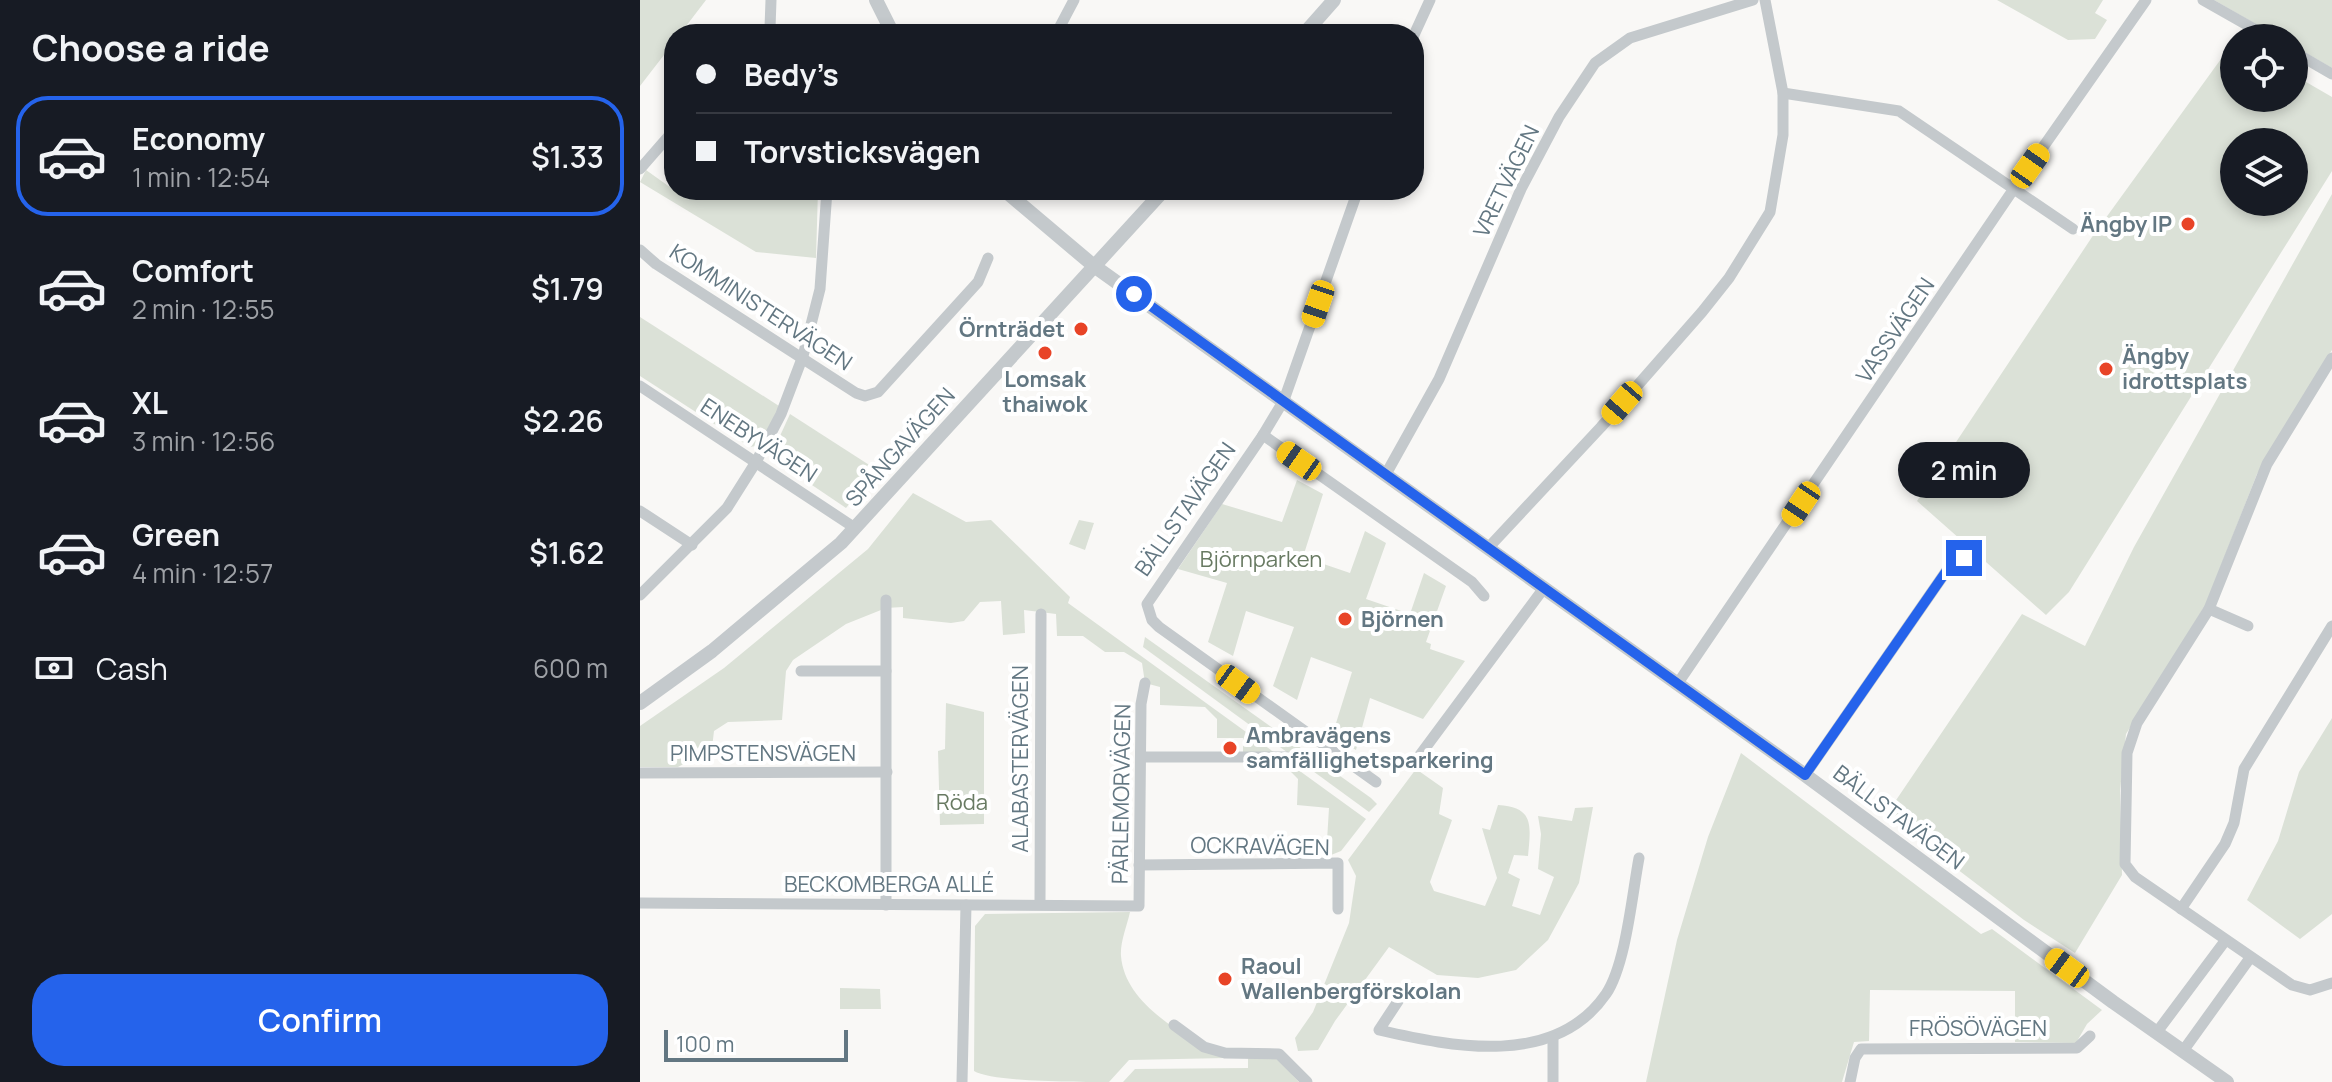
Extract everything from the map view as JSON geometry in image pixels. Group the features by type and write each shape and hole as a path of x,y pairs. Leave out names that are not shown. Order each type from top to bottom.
{"street":[{"path":"770,24 771,0"},
{"path":"876,0 888,24"},
{"path":"1061,24 1074,0"},
{"path":"1313,24 1334,0"},
{"path":"1419,24 1430,0"},
{"name":"VRETVÄGEN","path":"1386,474 1439,379 1521,189 1559,117 1595,63 1630,38 1753,0"},
{"path":"1489,547 1601,427 1729,278 1770,212 1783,135 1783,93 1765,0"},
{"name":"VASSVÄGEN","path":"1678,683 2146,0"},
{"path":"2203,0 2245,24"},
{"path":"2308,60 2332,74"},
{"path":"1783,93 1899,111 2073,229"},
{"path":"640,169 664,141"},
{"path":"640,595 727,508 781,414 803,356 820,289 826,200"},
{"name":"BÄLLSTAVÄGEN","path":"1016,200 1094,266 1678,683 2227,1082"},
{"name":"SPÅNGAVÄGEN","path":"640,703 712,651 855,528 1155,200"},
{"path":"1284,400 1354,200"},
{"name":"KOMMINISTERVÄGEN","path":"640,250 656,264 865,396 878,392 978,282 988,258"},
{"path":"2332,358 2267,464 2209,609 2137,723 2127,753 2125,864 2135,877 2292,985 2310,990 2332,983"},
{"name":"ENEBYVÄGEN","path":"640,386 855,528"},
{"name":"BÄLLSTAVÄGEN","path":"1284,400 1147,604 1152,620 1159,627 1376,782"},
{"name":"BÄLLSTAVÄGEN","path":"1263,435 1472,582 1484,596"},
{"path":"640,511 692,545"},
{"path":"1805,775 1952,563 1964,558"},
{"path":"1420,755 1544,588"},
{"path":"886,600 886,905"},
{"path":"2209,609 2248,626"},
{"name":"ALABASTERVÄGEN","path":"1040,904 1041,614"},
{"path":"2181,909 2225,844 2234,823 2244,769 2332,626"},
{"path":"801,671 886,671"},
{"name":"PÄRLEMORVÄGEN","path":"1139,906 1141,704 1145,683"},
{"path":"1142,757 1287,757"},
{"name":"PIMPSTENSVÄGEN","path":"640,773 887,772"},
{"path":"1408,986 1379,1030 1420,1039 1484,1046 1553,1038 1582,1019 1606,993 1621,958 1639,858"},
{"name":"OCKRAVÄGEN","path":"1139,865 1338,863 1338,909"},
{"name":"BECKOMBERGA ALLÉ","path":"640,903 1139,906"},
{"path":"962,1082 966,905"},
{"path":"2157,1032 2225,941"},
{"path":"2183,1051 2250,958"},
{"path":"1174,1025 1204,1047 1225,1053 1279,1054 1307,1082"},
{"name":"FRÖSÖVÄGEN","path":"1850,1082 1855,1058 1861,1049 2077,1048 2090,1036"},
{"path":"1553,1038 1553,1082"}],"green space":[{"path":"640,0 706,0 688,24 664,24 664,55 640,86"},
{"path":"1997,0 2103,0 2095,13 2107,20 2095,39 2068,40"},
{"path":"2214,0 2332,0 2332,68 2308,54 2308,24 2256,24"},
{"name":"Ängby idrottsplats","path":"2220,60 2220,112 2308,112 2308,83 2332,97 2332,171 2308,209 2308,128 2220,128 2220,216 2304,216 2069,592 2046,615 1917,501 2092,237"},
{"path":"646,170 664,183 664,196 640,182"},
{"path":"2332,194 2332,350 2257,474 2206,604 2126,734 2120,791 2122,875 2075,953 2024,920 1886,815 2022,614 2085,646 2134,547"},
{"path":"670,200 818,200 816,258 756,252"},
{"path":"640,317 779,406 761,445 750,447 640,376"},
{"path":"790,414 877,470 846,508 775,460 774,449"},
{"name":"Björnparken","path":"1297,480 1323,494 1303,557 1350,573 1365,531 1386,543 1366,599 1410,614 1424,573 1446,586 1426,642 1431,644 1430,649 1465,661 1423,719 1370,698 1356,750 1332,736 1352,672 1311,657 1297,700 1273,686 1294,627 1246,611 1233,656 1208,642 1227,583 1178,569 1222,504 1282,522"},
{"path":"913,493 966,522 991,520 1070,597 1068,603 1366,819 1341,851 1326,857 1329,808 1297,805 1298,779 1285,767 1267,760 1243,757 1243,738 1217,738 1217,719 1205,707 1160,705 1160,687 1145,683 1142,663 1124,652 1105,652 1083,636 1057,636 1056,614 1024,610 1025,633 1003,635 1001,601 980,602 964,621 951,623 903,618 903,607 886,608 846,624 793,660 786,671 782,720 728,722 714,731 712,748 692,749 689,761 678,767 640,767 640,726 724,668 868,549"},
{"path":"1079,520 1094,523 1085,550 1069,544"},
{"path":"1145,637 1377,804 1369,812 1143,647"},
{"name":"Röda","path":"946,703 984,712 984,824 940,825 938,751 945,749"},
{"path":"2332,718 2332,914 2300,939 2247,900 2278,841 2299,772"},
{"path":"1741,753 1981,934 1992,929 2102,1010 2087,1024 2076,1043 2015,1042 2015,991 1870,990 1869,1041 1854,1042 1842,1082 1646,1082 1677,940 1708,837"},
{"path":"1416,769 1443,788 1439,814 1452,820 1430,882 1434,891 1485,906 1497,878 1482,828 1490,830 1498,805 1518,809 1528,820 1529,827 1528,856 1514,855 1508,873 1520,879 1512,906 1540,915 1554,877 1538,869 1541,834 1538,816 1572,821 1575,808 1593,807 1579,883 1548,940 1516,970 1478,978 1437,975 1389,947 1335,1021 1318,1050 1298,1051 1295,1038 1313,1012 1349,923 1356,876 1348,860"},
{"path":"1130,912 1121,956 1125,974 1134,990 1146,1005 1177,1030 1226,1058 1129,1060 1109,1082 1017,1079 974,1071 975,926 985,914"},
{"path":"840,988 880,989 881,1009 840,1009"},
{"path":"1248,1058 1278,1059 1299,1082 1123,1082 1135,1069 1248,1068"}],"place":[{"name":"Ängby IP","path":"2188,224"},
{"name":"Örnträdet","path":"1081,329"},
{"name":"Lomsak thaiwok","path":"1045,353"},
{"name":"Ängby idrottsplats","path":"2106,369"},
{"name":"Björnen","path":"1345,619"},
{"name":"Ambravägens samfällighetsparkering","path":"1230,748"},
{"name":"Raoul Wallenbergförskolan","path":"1225,979"}],"route":[{"path":"1134,294 1805,775 1952,563 1964,558"}]}
